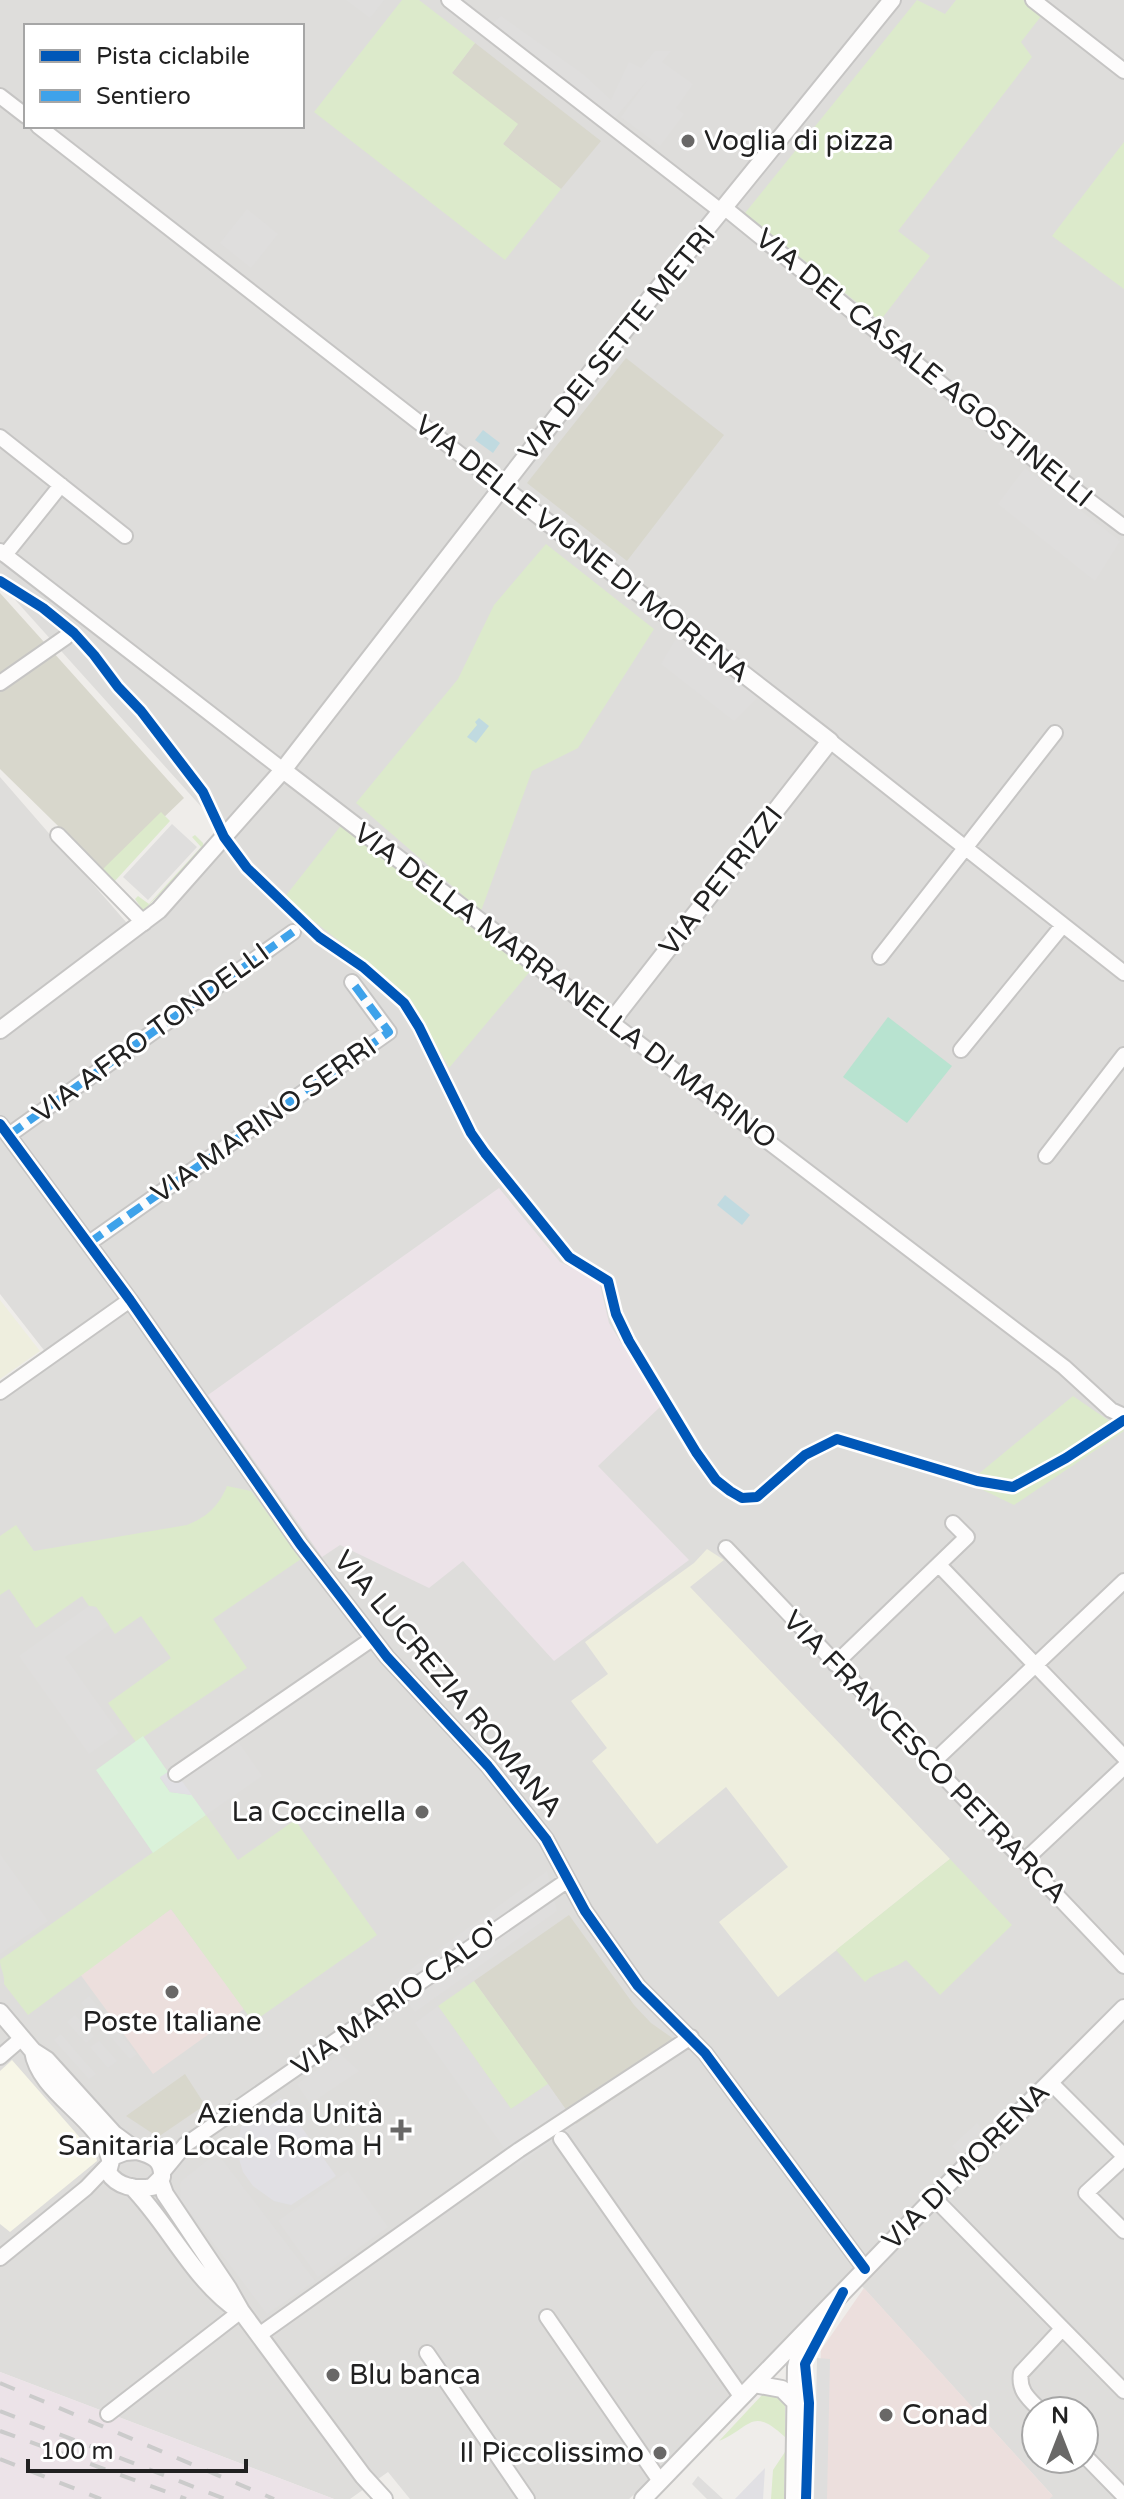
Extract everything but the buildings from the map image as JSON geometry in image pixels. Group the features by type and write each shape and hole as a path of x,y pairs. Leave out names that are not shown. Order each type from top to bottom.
{"street":[{"name":"VIA DEL CASALE AGOSTINELLI","path":"449,0 724,210 1035,460 1124,527"},
{"path":"1033,0 1124,71"},
{"name":"VIA DEI SETTE METRI","path":"0,1030 144,923 173,896 283,770 610,348 890,1"},
{"path":"0,96 24,114"},
{"name":"VIA DELLE VIGNE DI MORENA","path":"41,128 1124,973"},
{"path":"0,437 125,536"},
{"name":"VIA DELLA MARRANELLA DI MARINO","path":"61,485 3,553 1064,1367 1111,1410 1124,1416"},
{"path":"0,683 66,637"},
{"path":"880,957 1055,733"},
{"name":"VIA PETRIZZI","path":"611,1022 830,741"},
{"path":"58,835 144,923"},
{"path":"961,1050 1063,925"},
{"name":"VIA AFRO TONDELLI","path":"4,1130 293,932"},
{"name":"VIA MARINO SERRI","path":"89,1243 389,1032 352,982"},
{"path":"1046,1156 1124,1055"},
{"name":"VIA LUCREZIA ROMANA","path":"4,1130 130,1300 300,1544 372,1639 504,1786 552,1847 585,1911 638,1986 691,2037 865,2269"},
{"path":"0,1392 130,1300"},
{"path":"835,1664 967,1537 953,1523"},
{"name":"VIA FRANCESCO PETRARCA","path":"726,1548 1124,1966"},
{"path":"939,1565 1124,1757"},
{"path":"930,1765 1124,1581"},
{"path":"176,1774 372,1639"},
{"path":"1024,1861 1124,1767"},
{"name":"VIA MARIO CALO'","path":"161,2176 185,2145 568,1880"},
{"name":"VIA DI MORENA","path":"643,2499 934,2198 1124,2008"},
{"path":"0,2012 33,2051 47,2060 119,2139 160,2163 165,2194 241,2311 363,2476 384,2499"},
{"path":"259,2335 519,2150 691,2037"},
{"path":"0,2057 22,2038"},
{"path":"33,2051 38,2069 103,2143 109,2162 108,2172 126,2185 223,2300 241,2311"},
{"path":"1050,2082 1124,2157 1086,2193 1124,2231"},
{"path":"561,2139 748,2390 782,2389 797,2404"},
{"name":"VIA MARIO CALO'","path":"144,2153 185,2145"},
{"path":"0,2258 86,2188 109,2162 125,2152 144,2153"},
{"path":"86,2188 152,2187 161,2176"},
{"path":"934,2198 1124,2391"},
{"path":"108,2414 241,2311"},
{"path":"547,2317 660,2481"},
{"path":"1026,2395 1020,2385 1021,2373 1062,2329"},
{"path":"794,2499 796,2361 805,2331"},
{"path":"427,2353 527,2499"},
{"path":"1100,2471 1124,2496"}],"shaded area":[{"path":"0,0 1124,0 1124,2499 1049,2499 1052,2495 1034,2475 1100,2475 1100,2395 1020,2395 1020,2460 849,2272 666,2465 629,2499 410,2499 388,2472 350,2499 334,2499 0,2372 0,1401 54,1363 0,1294 0,777 139,937 232,841 0,583"},
{"path":"346,0 384,0 370,18"},
{"path":"501,16 583,74 611,100 629,62 641,68 655,51 671,51 662,62 693,84 676,108 684,114 660,146 621,117 649,78 614,119 492,24"},
{"path":"475,43 601,141 561,189 503,144 517,125 452,73"},
{"path":"247,209 278,234 251,268 220,243"},
{"path":"626,358 724,435 627,561 527,483"},
{"path":"1025,468 1120,541 1095,581 998,504"},
{"path":"0,593 184,798 106,873 0,769"},
{"path":"680,632 763,692 734,721 661,664"},
{"path":"172,824 197,847 148,900 123,877"},
{"path":"499,1188 560,1262 599,1281 609,1323 660,1407 598,1466 689,1560 554,1661 463,1561 429,1588 340,1545 322,1557 208,1395"},
{"path":"89,1606 96,1607 109,1625 65,1657 119,1733 89,1754 19,1656"},
{"path":"237,1740 262,1776 206,1815 180,1779"},
{"path":"173,1769 192,1795 170,1792 160,1777"},
{"path":"0,1854 48,1921 0,1954"},
{"path":"547,1871 557,1911 415,2012 393,1982"},
{"name":"Poste Italiane","path":"171,1909 244,2009 153,2074 80,1974"},
{"path":"569,1915 634,2005 651,2023 688,2049 576,2124 474,1981"},
{"path":"89,1996 137,2054 130,2059 81,2003"},
{"path":"438,2006 511,2109 548,2084 576,2124 517,2166 415,2023"},
{"path":"75,2015 94,2036 86,2043 67,2022"},
{"path":"61,2034 96,2074 89,2079 54,2040"},
{"path":"99,2041 117,2061 108,2068 90,2047"},
{"path":"340,2054 359,2071 310,2104 297,2084"},
{"path":"12,2060 96,2156 97,2161 10,2232 0,2224 0,2071"},
{"path":"185,2074 205,2105 158,2137 126,2116"},
{"path":"281,2098 336,2176 291,2205 274,2201 253,2186 243,2172 237,2152 241,2126"},
{"path":"977,2123 984,2131 960,2154 952,2146"},
{"path":"217,2153 315,2281 267,2314 181,2200 180,2182"},
{"path":"348,2171 388,2227 318,2277 278,2221"},
{"path":"864,2288 1020,2460 1020,2475 1034,2475 1053,2496 1049,2499 815,2499 821,2350"},
{"path":"817,2358 830,2359 827,2499 814,2499"},
{"path":"0,2372 334,2499 0,2499"},
{"path":"765,2468 763,2499 735,2499"},
{"path":"698,2476 723,2499 707,2499 692,2484"}],"green space":[{"path":"402,0 419,0 475,43 452,73 518,124 503,144 561,189 505,260 314,112"},
{"path":"917,0 945,14 956,0 1023,0 1042,15 1021,42 1032,57 898,231 930,256 880,321 745,213"},
{"path":"1124,142 1124,289 1052,236"},
{"path":"546,544 654,629 578,748 532,771 481,911 356,803 458,679 494,605"},
{"path":"161,812 170,821 114,882 102,870"},
{"path":"343,823 532,969 449,1068 415,1007 387,978 284,898"},
{"path":"195,835 204,848 144,910 142,909 135,899 138,896 149,904 201,847 192,837"},
{"path":"888,1017 952,1066 907,1123 843,1077"},
{"path":"0,1300 40,1351 0,1379"},
{"path":"1073,1396 1124,1431 1014,1505 977,1487 976,1476"},
{"path":"227,1486 251,1491 301,1559 213,1619 247,1668 136,1742 108,1703 171,1658 141,1616 115,1634 96,1607 89,1606 82,1596 36,1628 9,1589 0,1595 0,1536 16,1525 34,1551 187,1525 212,1510"},
{"path":"707,1549 724,1560 690,1587 950,1859 778,1997 719,1922 788,1867 726,1787 657,1844 592,1761 607,1748 571,1701 608,1674 585,1642 694,1563"},
{"path":"143,1736 168,1772 160,1778 170,1792 192,1795 206,1815 153,1853 96,1770"},
{"path":"206,1815 238,1860 295,1820 377,1935 253,2022 171,1909 28,2015 4,1984 0,1960"},
{"path":"950,1859 1012,1925 940,1995 906,1960 865,1982 836,1950"},
{"path":"474,1981 548,2084 511,2109 438,2006"},
{"path":"775,2393 785,2404 785,2437 758,2421 719,2441 762,2395"},
{"path":"785,2452 784,2499 771,2499 773,2470"}],"water":[{"path":"483,430 500,443 493,453 475,440"},
{"path":"479,718 489,726 476,743 467,737"},
{"path":"725,1195 750,1215 742,1225 717,1205"}],"waterway":[{"path":"0,581 43,608 74,633 141,711 157,738 201,795 216,822"}],"railway":[{"path":"0,2383 274,2499"},
{"path":"0,2411 225,2499"},
{"path":"0,2431 186,2499"},
{"path":"0,2459 101,2499"}],"marked path":[{"path":"9,1135 293,932"},
{"path":"89,1243 389,1032 352,982"}],"cycle path":[{"path":"0,581 43,608 74,633 94,655 203,792 224,837 247,868 319,937 363,967 404,1003 471,1133 569,1257 608,1281 616,1314 629,1341 696,1452 716,1480 730,1491 742,1498 757,1497 805,1455 837,1439 977,1481 1013,1487 1066,1458 1124,1420"},
{"path":"0,1124 130,1300 300,1544 387,1657 488,1766 546,1839 585,1911 638,1986 705,2053 865,2269"},
{"path":"806,2499 809,2403 805,2364 843,2292"}],"place":[{"name":"Voglia di pizza","path":"688,141"},
{"name":"La Coccinella","path":"422,1812"},
{"name":"Poste Italiane","path":"172,1992"},
{"name":"Azienda Unità Sanitaria Locale Roma H","path":"401,2130"},
{"name":"Blu banca","path":"333,2375"},
{"name":"Conad","path":"886,2415"},
{"name":"Il Piccolissimo","path":"660,2453"}]}
